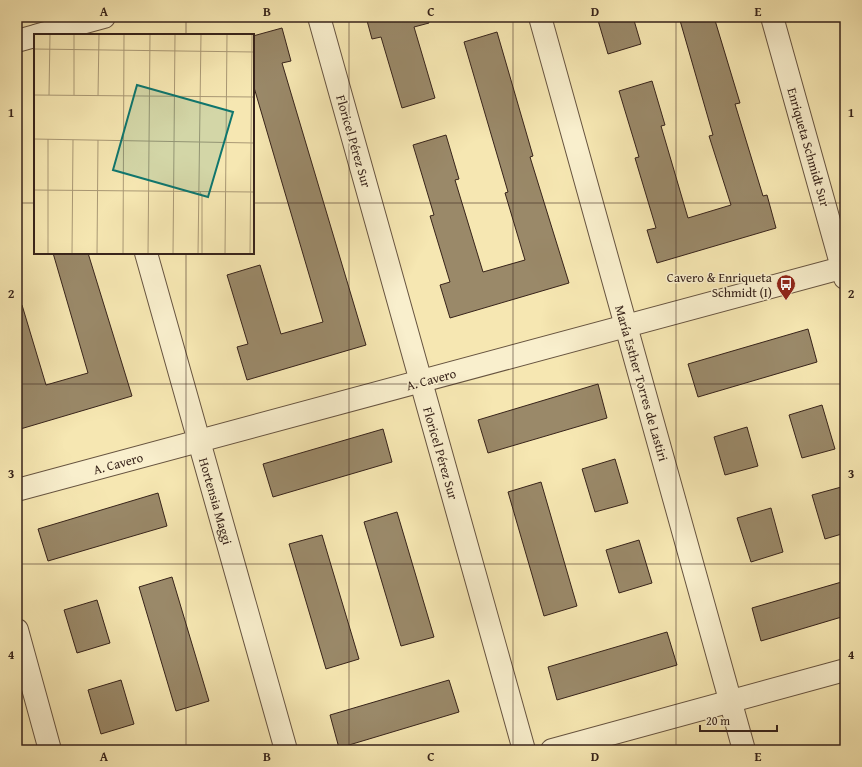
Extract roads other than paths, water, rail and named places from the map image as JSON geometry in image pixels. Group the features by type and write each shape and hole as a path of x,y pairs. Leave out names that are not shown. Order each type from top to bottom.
{"street":[{"path":"42,34 104,17"},
{"name":"Floricel Pérez Sur","path":"319,17 524,750"},
{"name":"María Esther Torres de Lastiri","path":"540,17 744,750"},
{"name":"Enriqueta Schmidt Sur","path":"772,17 844,271"},
{"path":"17,41 34,36"},
{"name":"Hortensia Maggi","path":"146,254 286,750"},
{"name":"A. Cavero","path":"17,490 626,326 844,271"},
{"path":"17,630 50,750"},
{"path":"552,750 845,670"}],"place":[{"name":"Cavero & Enriqueta Schmidt (I)","path":"786,301"}]}
